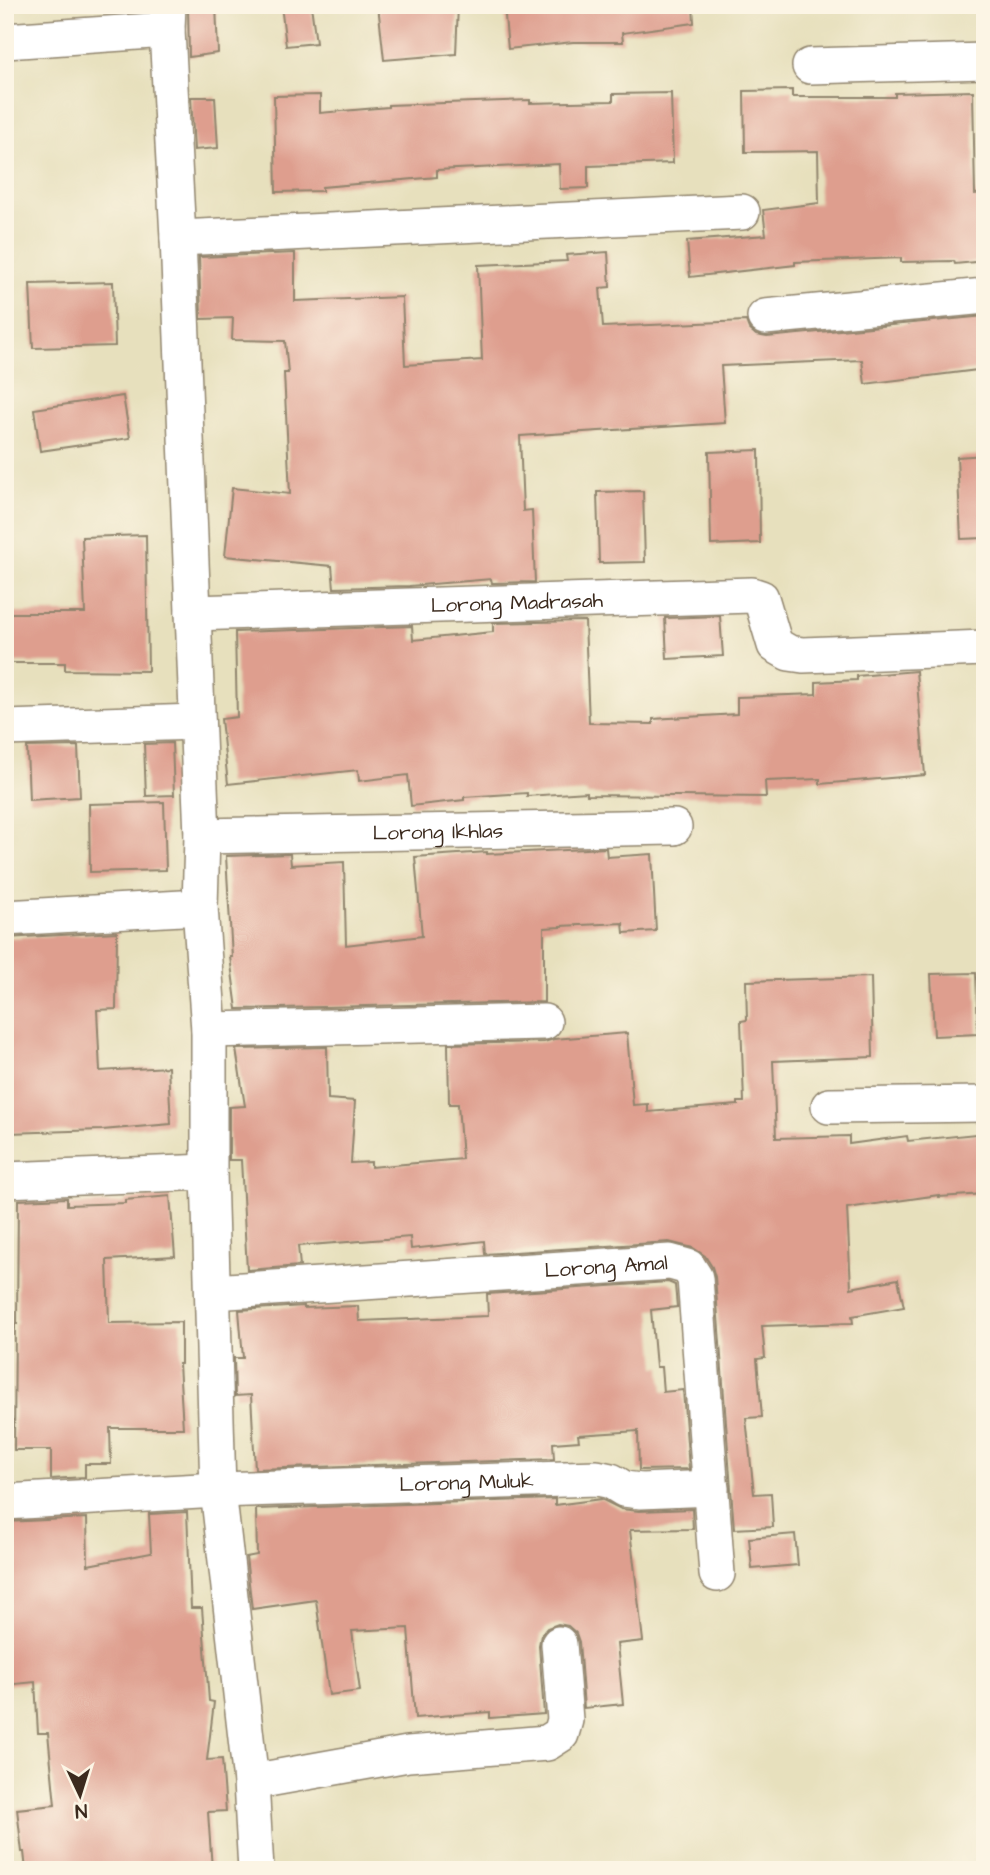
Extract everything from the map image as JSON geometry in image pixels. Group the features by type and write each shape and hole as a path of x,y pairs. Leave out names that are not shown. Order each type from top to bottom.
{"street":[{"path":"5,41 168,18 202,836 200,907 209,1030 209,1172 218,1490 251,1782 257,1870"},
{"path":"810,66 985,61"},
{"path":"178,238 742,212"},
{"path":"765,317 985,296"},
{"name":"Lorong Madrasah","path":"193,613 752,595 761,598 775,645 789,653 803,655 985,648"},
{"path":"5,728 197,722"},
{"name":"Lorong Ikhlas","path":"202,836 674,827"},
{"path":"5,918 200,907"},
{"path":"209,1030 544,1022"},
{"path":"829,1106 985,1104"},
{"path":"5,1180 209,1172"},
{"name":"Lorong Amal","path":"213,1292 670,1262 688,1267 695,1278 718,1574"},
{"name":"Lorong Muluk","path":"5,1502 218,1490 597,1478 611,1481 624,1489 641,1491 711,1488"},
{"path":"251,1782 408,1754 547,1743 561,1734 565,1720 559,1644"}],"building":[{"path":"188,5 216,5 218,53 189,57"},
{"path":"281,5 311,5 316,43 286,46"},
{"path":"378,5 458,5 456,54 384,60"},
{"path":"504,5 693,5 694,23 622,33 623,42 573,42 508,49"},
{"path":"792,90 792,97 895,97 895,93 973,91 975,194 985,193 985,261 955,264 954,261 901,262 901,258 795,262 795,265 690,277 687,241 766,235 763,210 819,203 818,151 745,152 744,91"},
{"path":"671,93 673,163 588,166 588,188 560,189 559,164 437,170 437,177 322,187 322,191 276,192 274,96 320,95 320,113 388,105 530,100 530,103 613,101 613,94"},
{"path":"191,97 215,97 218,148 194,150"},
{"path":"608,252 610,287 600,288 603,327 746,321 749,329 756,335 767,337 985,316 985,369 865,384 862,360 721,366 725,423 520,436 523,511 532,510 535,582 492,583 491,579 409,586 334,588 332,566 225,556 232,488 290,494 284,373 288,373 285,341 232,340 233,318 201,319 199,257 295,253 295,301 402,297 405,365 482,360 478,265 567,261 566,255"},
{"path":"113,282 115,346 33,348 30,284"},
{"path":"123,396 130,438 40,451 34,409"},
{"path":"759,450 760,543 711,545 709,452"},
{"path":"985,455 985,538 961,539 957,457"},
{"path":"643,491 645,562 599,563 597,492"},
{"path":"146,535 148,671 65,670 65,663 5,663 5,613 85,613 82,537"},
{"path":"720,616 723,656 667,659 665,618"},
{"path":"585,621 589,723 653,724 653,719 737,714 737,697 816,694 816,682 857,680 857,676 916,671 925,775 820,784 820,779 765,781 766,797 587,795 587,792 527,796 527,793 464,797 464,800 411,806 408,775 359,781 358,770 228,784 221,719 237,717 235,632 412,626 413,640 493,632 493,623"},
{"path":"172,743 174,795 146,796 144,744"},
{"path":"78,746 80,797 29,800 27,747"},
{"path":"164,802 166,870 90,872 89,804"},
{"path":"606,848 607,857 652,854 656,931 624,933 623,923 544,928 544,1002 237,1009 230,957 226,856 290,854 291,865 344,862 346,945 422,936 415,857"},
{"path":"117,932 116,1009 97,1010 100,1071 168,1067 171,1124 102,1130 8,1133 5,938"},
{"path":"976,973 978,1034 934,1036 931,974"},
{"path":"871,977 873,1057 773,1061 776,1138 849,1136 849,1144 907,1136 908,1141 985,1133 985,1194 939,1195 847,1208 851,1288 898,1279 904,1307 852,1316 853,1323 762,1326 765,1358 757,1359 762,1417 746,1418 754,1494 771,1493 773,1527 734,1529 715,1277 705,1256 693,1248 669,1242 485,1254 484,1241 411,1249 410,1237 298,1246 300,1266 247,1270 241,1160 229,1160 229,1107 245,1106 236,1049 327,1047 328,1099 355,1101 351,1163 371,1162 371,1167 462,1159 458,1104 449,1104 448,1044 544,1042 627,1033 633,1105 648,1104 648,1112 738,1105 738,1102 744,1102 741,1021 747,1020 746,981"},
{"path":"170,1196 175,1256 107,1260 109,1323 181,1322 179,1364 183,1428 110,1428 111,1464 85,1464 85,1477 51,1479 51,1450 14,1450 18,1200 67,1198 67,1205 125,1203 125,1200"},
{"path":"668,1282 675,1285 677,1307 651,1310 656,1367 661,1367 663,1392 683,1390 689,1469 639,1470 638,1431 578,1435 579,1441 553,1443 554,1459 255,1469 251,1395 235,1396 234,1358 243,1358 239,1310 358,1306 359,1321 488,1316 487,1294"},
{"path":"555,1499 555,1505 601,1499 621,1509 639,1511 692,1509 693,1529 630,1530 643,1641 617,1644 623,1704 584,1708 579,1642 576,1633 568,1626 558,1624 547,1628 541,1635 539,1645 544,1714 490,1718 490,1712 415,1718 408,1628 352,1631 360,1691 329,1695 316,1600 252,1609 246,1557 257,1555 256,1509"},
{"path":"187,1512 191,1608 202,1608 209,1701 214,1702 207,1760 222,1759 226,1811 208,1812 212,1869 26,1870 17,1809 55,1805 48,1733 38,1733 35,1682 5,1685 5,1522 87,1518 88,1565 151,1553 149,1514"},
{"path":"795,1534 798,1565 752,1569 749,1538"}]}
